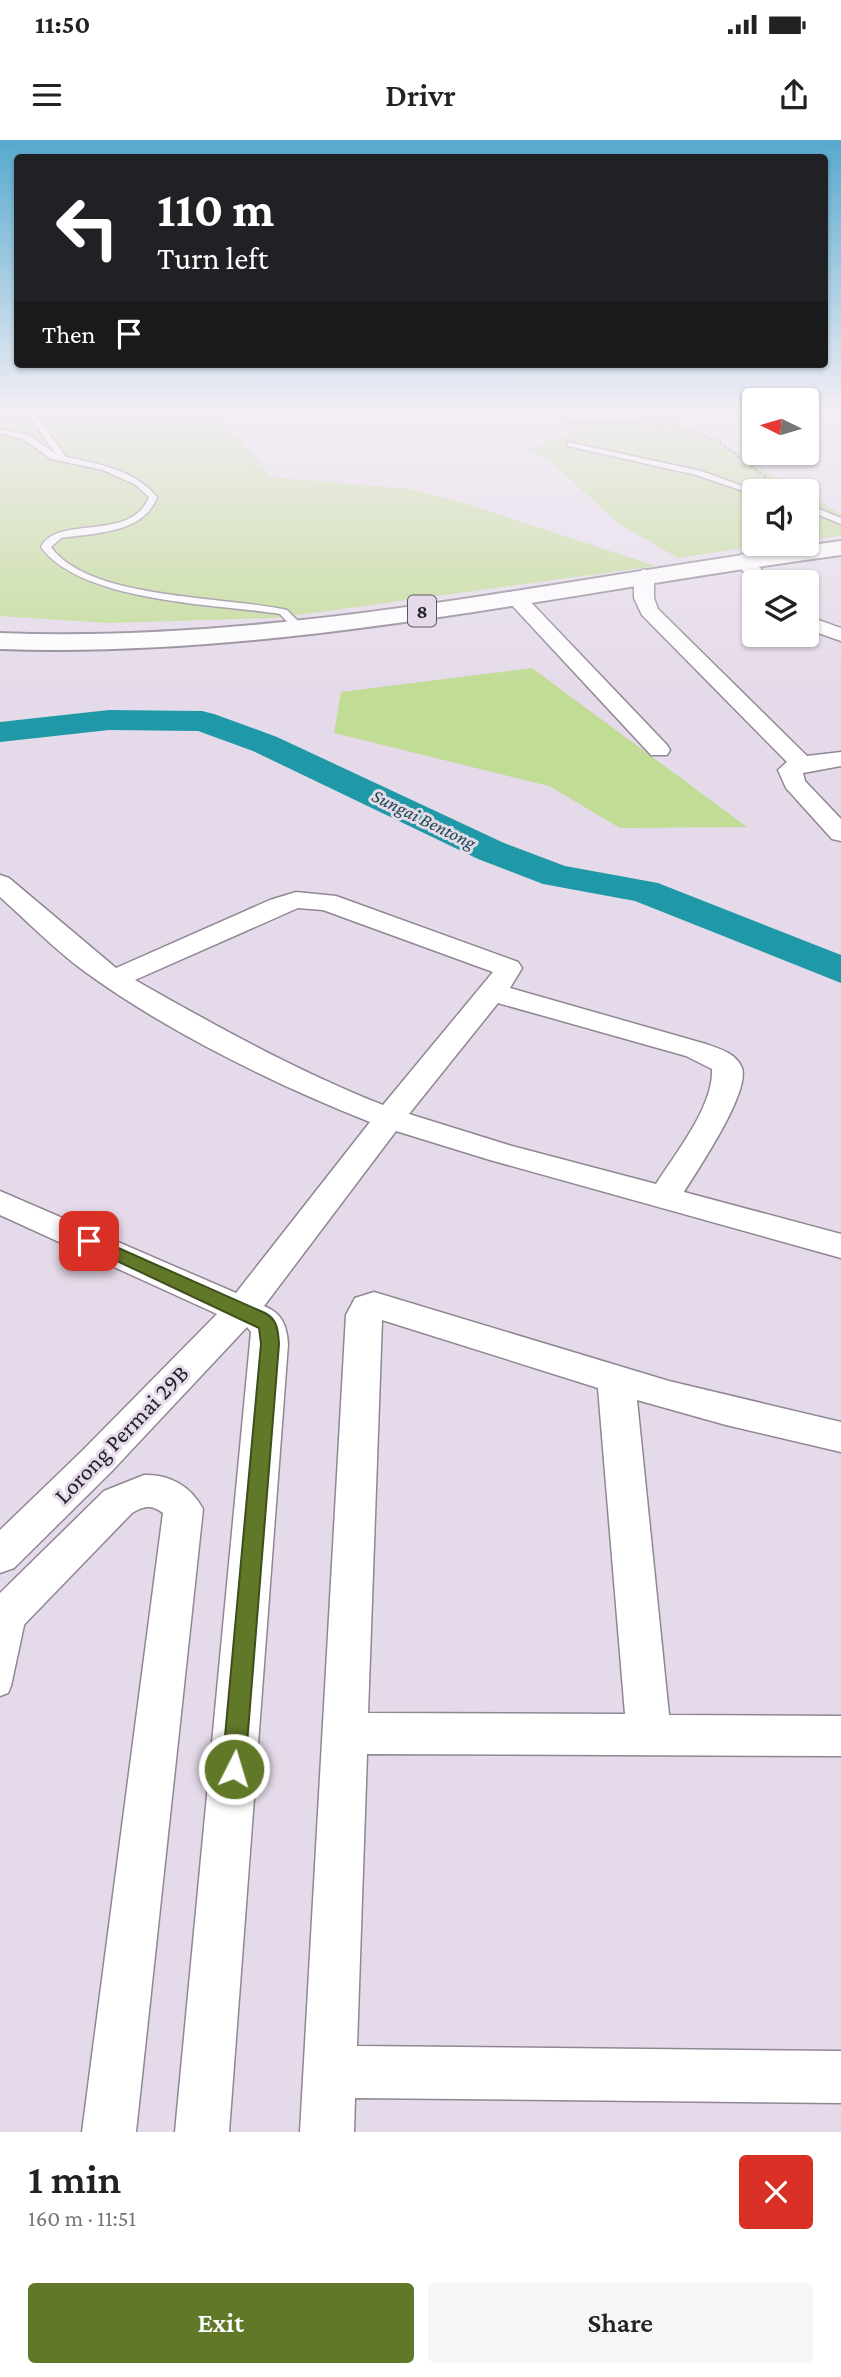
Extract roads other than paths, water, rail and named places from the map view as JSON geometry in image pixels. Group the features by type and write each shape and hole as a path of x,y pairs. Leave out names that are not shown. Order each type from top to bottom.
{"main road":[{"name":"8","path":"0,641 141,642 298,627 514,597 742,560 841,548"}],"street":[{"path":"742,560 752,570"},
{"path":"645,575 644,598 649,611 802,764"},
{"path":"514,597 659,750"},
{"path":"819,627 841,635"},
{"path":"841,759 802,764 790,770 790,776 841,834"},
{"path":"0,883 75,950 114,979 164,1011 301,1081 388,1118 501,1153 841,1246"},
{"name":"Lorong Permai 29B","path":"0,1556 97,1461 241,1311 388,1118 492,992 508,968 327,902 305,900 289,902 114,979"},
{"path":"492,992 696,1050 722,1062 727,1069 728,1087 664,1197"},
{"path":"0,1202 266,1322 270,1344 202,2132"},
{"path":"327,2132 364,1315 367,1307 374,1305 616,1380 749,1417 841,1437"},
{"path":"616,1380 649,1735"},
{"path":"9,1611 129,1494 136,1490 160,1493 175,1500 183,1509 110,2132"},
{"path":"345,1733 841,1737"},
{"path":"330,2072 841,2077"}],"lane":[{"path":"152,502 145,513 133,521 58,536 49,541 46,547 60,562 119,589 283,612 298,627"},
{"path":"819,512 841,521"},
{"path":"0,1686 9,1611"}],"waterway":[{"name":"Sungai Bentong","path":"0,732 109,720 202,721 265,744 491,851 557,876 644,891 841,970"}]}
